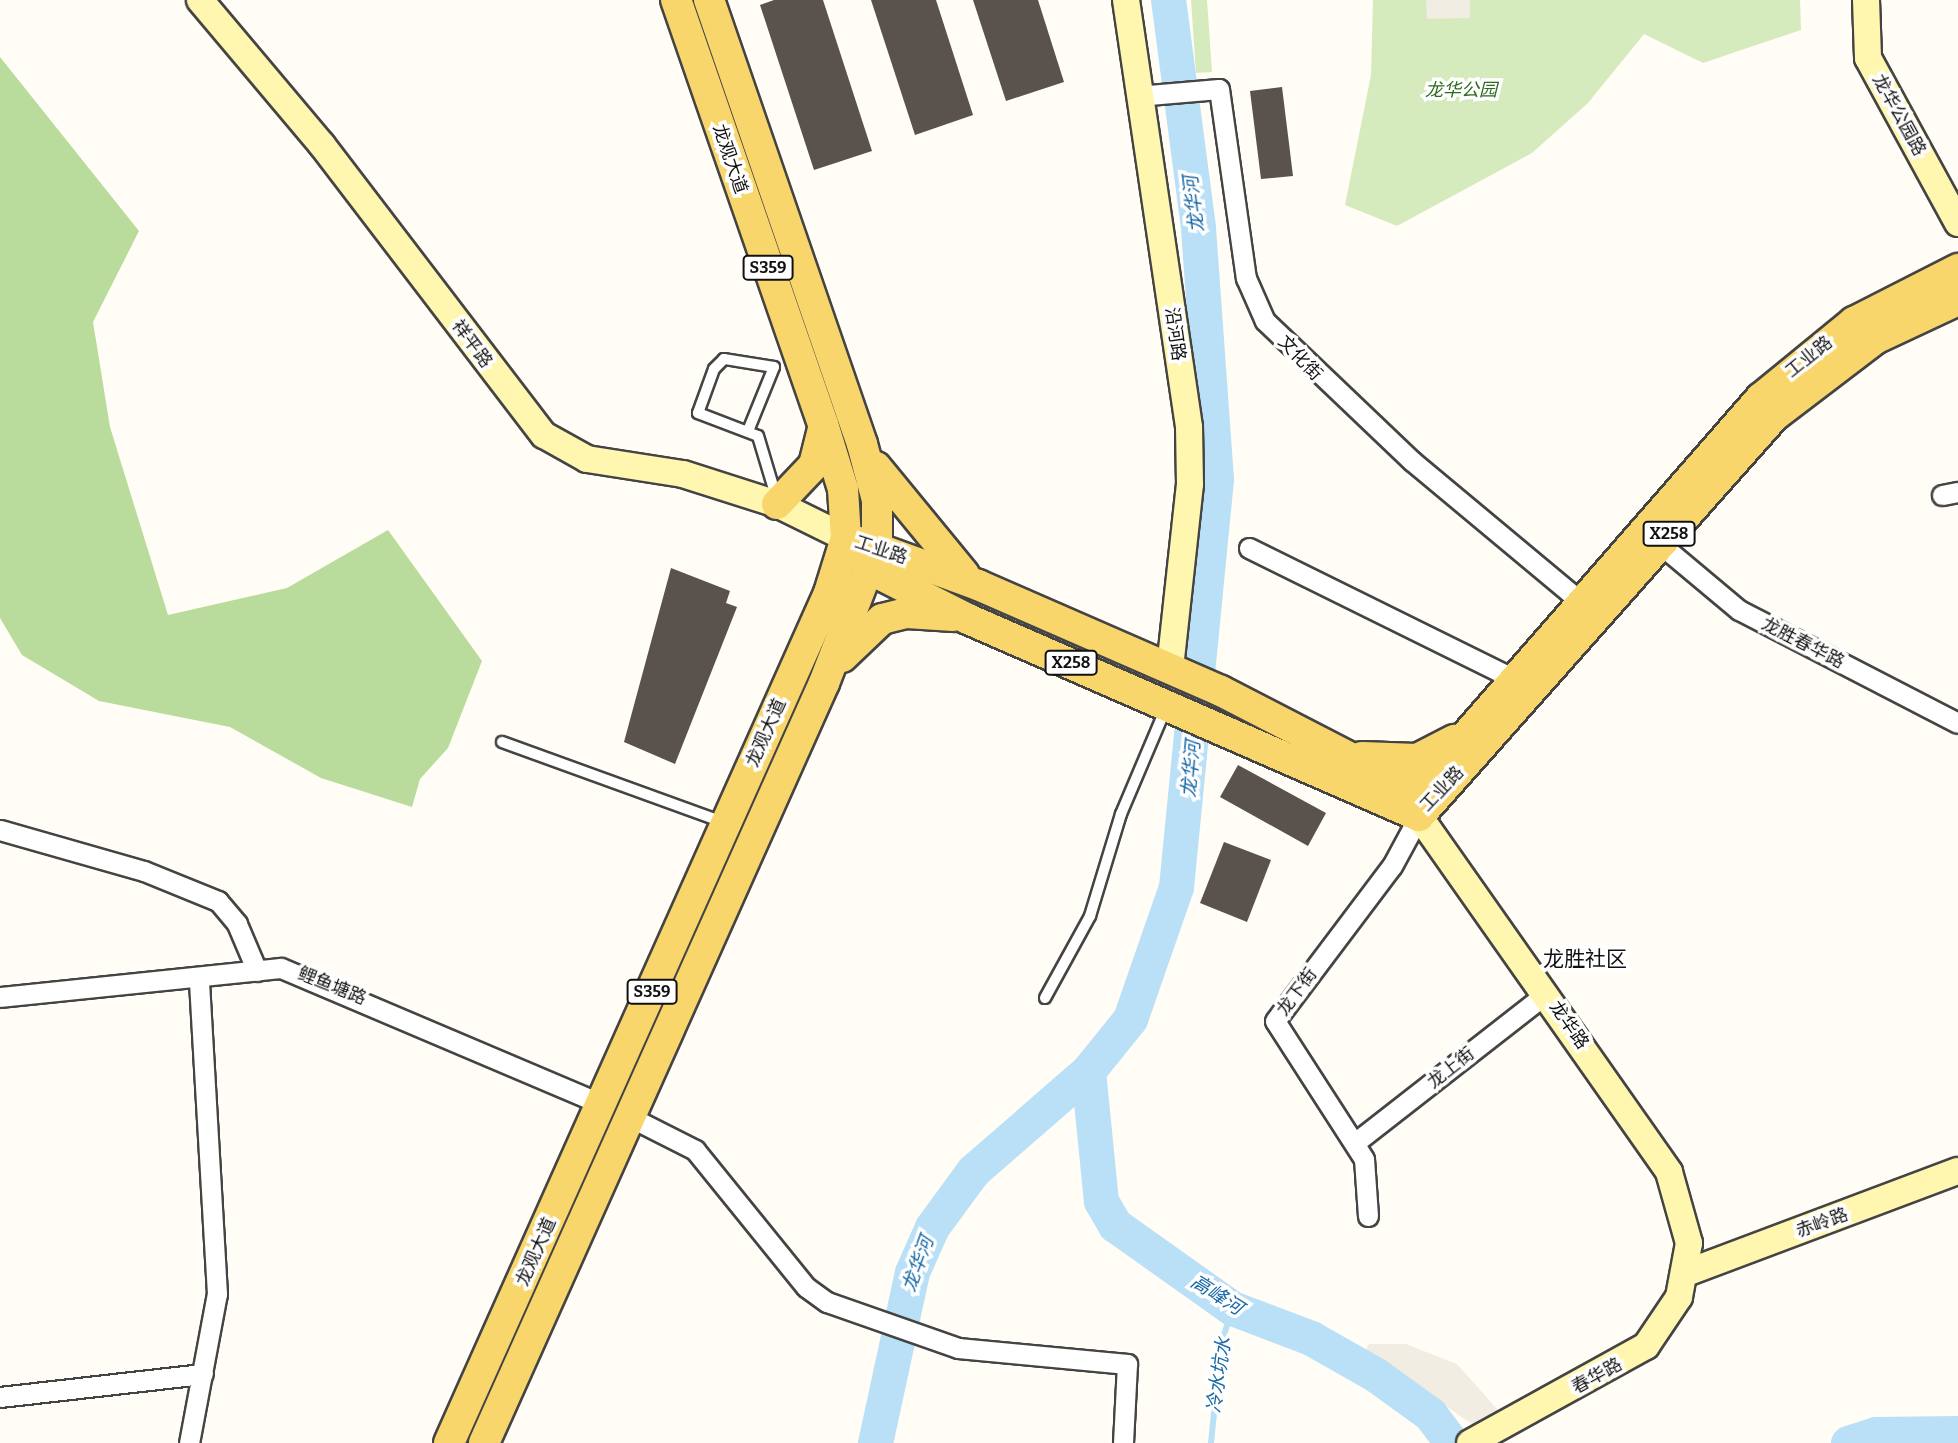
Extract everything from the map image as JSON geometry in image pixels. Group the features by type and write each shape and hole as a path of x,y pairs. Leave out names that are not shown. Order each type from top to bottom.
{"main road":[{"name":"龙观大道","path":"449,1443 829,593 846,538 843,489 823,424 787,363 676,0"},
{"name":"龙观大道","path":"484,1443 824,683 874,558 877,500 862,444 709,0"},
{"name":"工业路","path":"1418,804 1472,723 1728,433 1810,353 1894,299 1958,269"},
{"name":"工业路","path":"1418,804 1807,387 1875,340 1958,300"},
{"path":"777,503 814,465 823,424"},
{"path":"862,444 923,532 978,585"},
{"name":"工业路","path":"846,538 968,619 1216,724 1418,804"},
{"name":"工业路","path":"874,558 978,585 1174,670 1344,751 1418,804"},
{"path":"824,683 859,636 882,620 918,612 968,619"},
{"path":"1344,751 1385,761 1417,760 1472,723"}],"street":[{"name":"祥平路","path":"200,0 322,145 544,435 587,459 703,478 777,503 846,538"},
{"name":"沿河路","path":"1126,0 1146,95 1176,394 1189,484 1174,670"},
{"name":"龙华公园路","path":"1866,0 1868,58 1958,223"},
{"name":"文化街","path":"1146,95 1219,89 1246,278 1265,321 1392,444 1580,601"},
{"name":"龙胜春华路","path":"1660,544 1756,620 1958,723"},
{"path":"1249,548 1512,678"},
{"name":"龙华路","path":"1418,804 1669,1172 1684,1209 1686,1273"},
{"name":"龙下街","path":"1368,1216 1366,1172 1356,1142 1275,1021 1392,866 1418,804"},
{"path":"0,830 144,871 218,901 237,924 257,971"},
{"name":"鲤鱼塘路","path":"0,997 199,979 281,968 313,976 602,1104"},
{"path":"189,1443 203,1374 218,1267 199,979"},
{"name":"龙上街","path":"1356,1142 1547,993"},
{"path":"630,1117 695,1150 817,1296 919,1337 969,1350 1127,1364 1123,1443"},
{"name":"赤岭路","path":"1686,1273 1958,1171"},
{"name":"春华路","path":"1476,1440 1646,1346 1664,1326 1686,1273"},
{"path":"0,1397 203,1374"}],"lane":[{"path":"748,431 787,363 733,357 714,369 698,414 748,431 764,444 777,503"},
{"path":"1045,998 1095,904 1121,814 1170,705"},
{"path":"502,742 726,823"}],"green space":[{"path":"1191,0 1207,0 1212,72 1196,73"},
{"name":"龙华公园","path":"1373,0 1800,0 1801,30 1703,63 1644,34 1588,103 1532,153 1397,226 1345,205 1371,75"},
{"path":"0,57 139,231 93,322 110,427 168,615 287,588 388,530 482,661 448,748 420,779 412,807 321,778 230,727 99,701 22,655 0,618"}],"shaded area":[{"path":"1426,0 1470,0 1470,18 1427,19"},
{"path":"1369,1344 1406,1344 1457,1364 1498,1410 1472,1424 1365,1351"}],"building":[{"path":"774,0 823,0 872,151 814,170 760,5"},
{"path":"871,0 936,0 973,115 915,135"},
{"path":"973,0 1038,0 1064,82 1006,101"},
{"path":"1282,87 1293,176 1261,179 1250,91"},
{"path":"671,568 730,591 726,603 737,607 675,764 624,742"},
{"path":"1238,765 1326,813 1308,846 1220,797"},
{"path":"1224,842 1271,860 1247,922 1200,903"}],"waterway":[{"name":"龙华河","path":"875,1443 912,1272 932,1227 973,1171 1088,1071 1130,1019 1176,887 1216,479 1198,227 1168,0"},
{"name":"高峰河","path":"1088,1071 1101,1201 1115,1225 1232,1308 1311,1338 1376,1375 1430,1414 1452,1443"},
{"name":"冷水坑水","path":"1211,1443 1221,1345 1232,1308"},
{"name":"高峰河","path":"1848,1443 1875,1434 1958,1433"}],"district":[{"name":"龙胜社区","path":"1585,959"}]}
